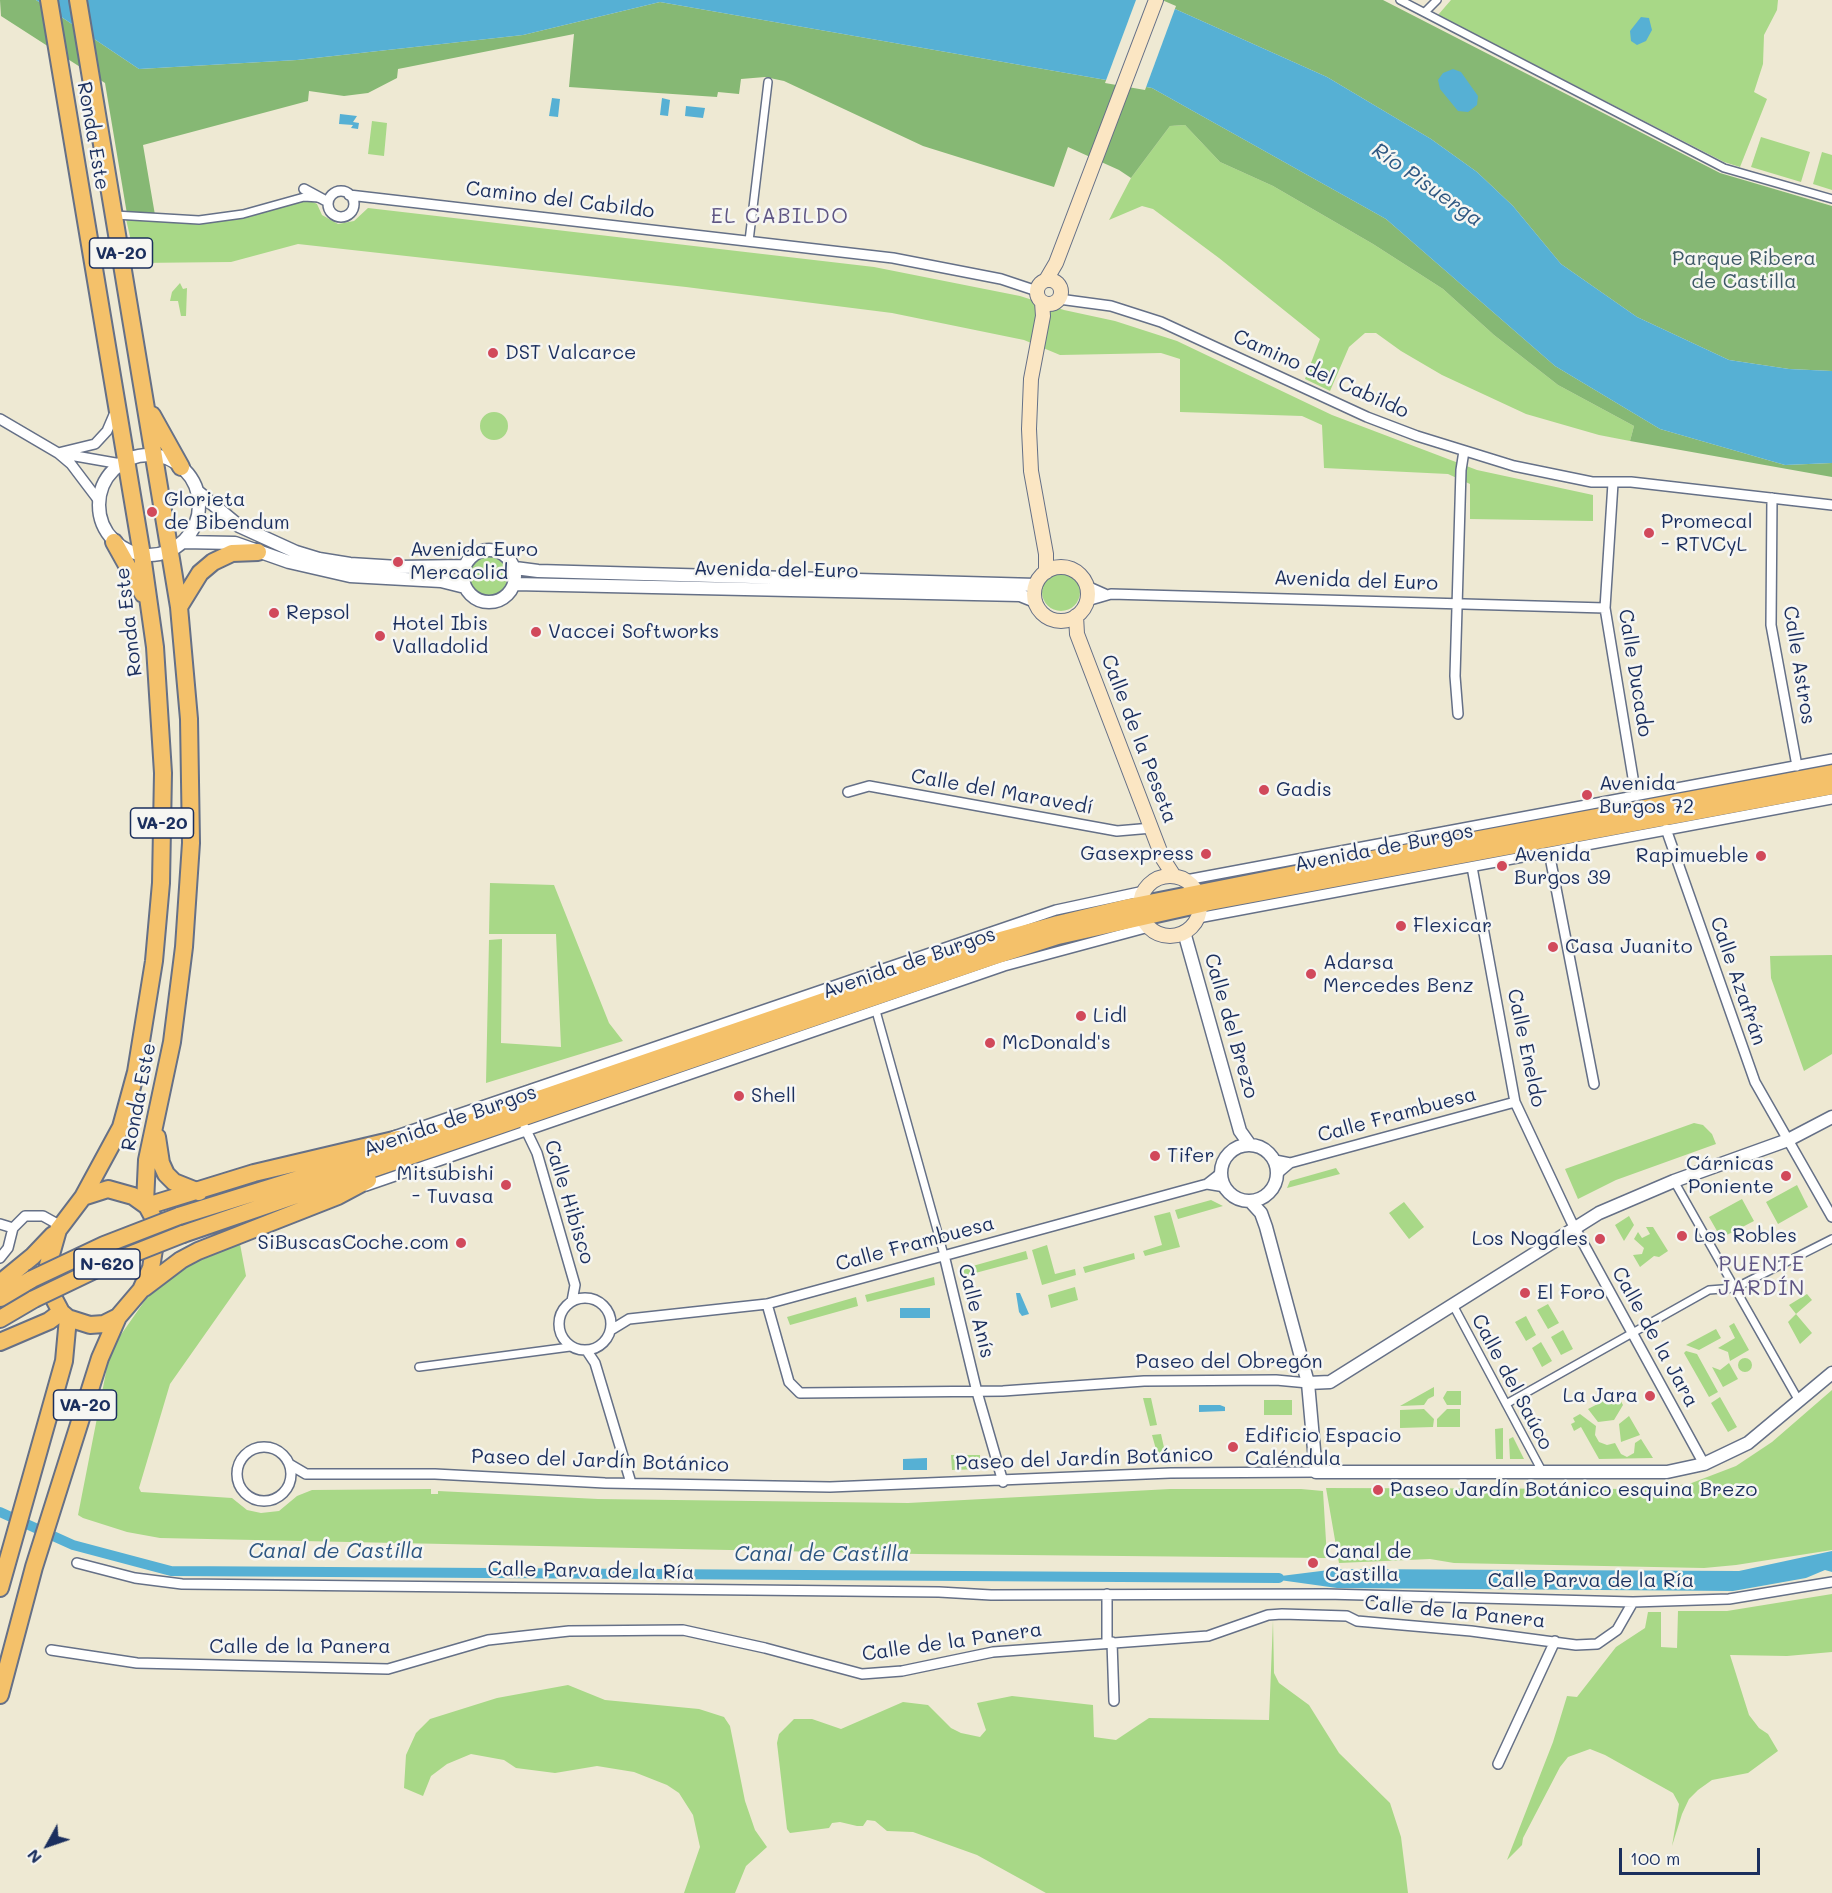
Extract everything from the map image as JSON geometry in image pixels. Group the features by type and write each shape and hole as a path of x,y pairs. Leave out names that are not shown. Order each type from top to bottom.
{"highway":[{"name":"Ronda Este","path":"0,1588 64,1361 64,1315 52,1295 48,1265 59,1228 83,1197 107,1155 128,1107 138,1063 154,961 161,884 164,773 155,647 142,555 124,462 118,405 49,0"},
{"name":"Ronda Este","path":"0,1695 34,1568 100,1358 118,1317 141,1290 151,1268 156,1237 153,1219 146,1205 147,1160 172,1042 190,866 190,751 179,607 177,546 155,456 78,0"},
{"path":"148,406 181,467"},
{"path":"114,542 148,602"},
{"path":"179,607 200,573 213,562 232,553 258,552"},
{"name":"Avenida de Burgos","path":"1466,854 1725,793 1832,773"},
{"name":"Avenida de Burgos","path":"1198,905 1350,863 1430,854 1466,854 1785,795 1831,795"},
{"name":"Avenida de Burgos","path":"0,1319 69,1281 183,1234 877,996 907,979 1001,940 1144,910 1198,905 1430,854"},
{"name":"Avenida de Burgos","path":"907,979 992,957 1144,910"},
{"name":"Avenida de Burgos","path":"0,1298 32,1279 104,1245 179,1216 435,1134 522,1119 700,1043 748,1027 877,996"},
{"path":"154,1121 161,1163 166,1174 174,1182 199,1192"},
{"path":"83,1197 108,1189 120,1191 146,1205 199,1192 254,1173 378,1142 435,1134"},
{"path":"141,1290 189,1256 338,1196 422,1152"},
{"path":"0,1283 33,1256 59,1228"},
{"path":"0,1342 64,1315 90,1325 104,1324 118,1317"}],"main road":[{"path":"1051,569 1030,471 1031,379 1056,263 1156,0"},
{"path":"1051,569 1077,572 1087,586 1087,601 1071,618 1048,617 1035,600 1036,585 1051,569"},
{"name":"Calle de la Peseta","path":"1071,618 1163,859 1180,878 1198,905"},
{"path":"1163,859 1159,878 1144,910 1168,936 1184,932 1198,905"},
{"path":"1159,878 1180,878"}],"street":[{"path":"1400,0 1724,168 1832,199"},
{"path":"1425,12 1437,0"},
{"path":"749,241 768,82"},
{"path":"304,189 327,199"},
{"path":"115,215 199,220 243,214 304,197 327,199 339,192 349,195 353,202 352,209"},
{"name":"Camino del Cabildo","path":"349,195 893,258 1023,285 1161,322 1357,413 1464,451 1548,474 1613,483 1631,482 1832,505"},
{"path":"327,199 329,210 335,216 347,215 367,198"},
{"path":"58,453 96,444 107,431 118,405"},
{"path":"0,419 58,453 71,464 99,501 103,524 114,542 142,555 177,546 235,543 321,571 350,576 441,580 465,587 476,599 490,602 506,596 515,584 515,568 506,555 487,549 473,555 465,566 463,576 465,587"},
{"path":"1458,714 1455,676 1456,604 1461,470 1464,451"},
{"path":"58,453 82,459 124,462 141,456 155,456 181,467 191,478 197,491 199,511 196,523 177,546"},
{"path":"99,501 108,477 124,462"},
{"name":"Calle Ducado","path":"1613,483 1605,608 1636,796"},
{"path":"197,491 240,526 308,556 369,566 465,566"},
{"name":"Calle Astros","path":"1772,498 1771,625 1797,765"},
{"name":"Avenida del Euro","path":"515,568 538,571 1036,585"},
{"name":"Avenida del Euro","path":"515,584 1020,595 1035,600"},
{"name":"Avenida del Euro","path":"1087,586 1105,594 1605,608"},
{"name":"Avenida del Euro","path":"1087,601 1105,594"},
{"name":"Avenida de Burgos","path":"1180,878 1290,861 1832,759"},
{"name":"Calle del Maravedí","path":"848,792 869,786 1117,831 1152,828"},
{"path":"1675,789 1725,793"},
{"name":"Avenida de Burgos","path":"1198,905 1349,890 1466,854 1487,864 1666,830 1831,795"},
{"path":"1487,864 1470,860 1466,854 1464,835 1527,821 1543,814"},
{"name":"Calle Azafrán","path":"1666,830 1755,1082 1832,1217"},
{"path":"1538,854 1588,832"},
{"path":"1349,890 1419,872 1430,854 1424,840 1402,840"},
{"path":"1549,852 1594,1084"},
{"name":"Calle Eneldo","path":"1466,854 1515,1102 1574,1227"},
{"path":"1290,861 1341,858 1350,863"},
{"name":"Avenida de Burgos","path":"378,1142 1056,910 1144,910"},
{"name":"Avenida de Burgos","path":"338,1196 522,1119 675,1080 861,1016 877,996 928,993 1004,966 1046,955 1144,910"},
{"path":"1001,940 1033,918"},
{"name":"Calle del Brezo","path":"1184,932 1244,1146"},
{"path":"992,957 1036,952 1046,955"},
{"path":"921,957 909,964 907,979 915,991 928,993"},
{"path":"858,976 871,977 877,996 875,1005 861,1016"},
{"path":"748,1027 804,995"},
{"name":"Calle Anís","path":"877,996 977,1392 1003,1482"},
{"path":"639,1051 700,1043"},
{"path":"623,1083 675,1080"},
{"path":"522,1119 515,1099 531,1088"},
{"name":"Calle Frambuesa","path":"1277,1174 1290,1163 1515,1102"},
{"name":"Paseo del Obregón","path":"767,1304 789,1382 800,1393 977,1392 1144,1381 1330,1382 1574,1227 1617,1204 1788,1140 1832,1117"},
{"name":"Calle Hibisco","path":"522,1119 537,1153 574,1285 572,1301"},
{"path":"1261,1213 1266,1196 1274,1187 1277,1174 1275,1160 1263,1148 1244,1146 1224,1160 1221,1173 1225,1187 1233,1196 1250,1201 1261,1213 1308,1383 1316,1472"},
{"name":"Calle Frambuesa","path":"1275,1160 1290,1163"},
{"name":"Calle Frambuesa","path":"611,1330 629,1319 767,1304 1207,1184 1221,1173"},
{"path":"1674,1181 1799,1401"},
{"name":"Calle Frambuesa","path":"1207,1184 1225,1187"},
{"path":"1250,1201 1266,1196"},
{"path":"0,1258 8,1248 12,1228 19,1220 33,1214 51,1219 59,1228"},
{"path":"0,1224 12,1228"},
{"name":"Calle de la Jara","path":"1574,1227 1704,1464"},
{"path":"1506,1404 1709,1290 1735,1288 1832,1239"},
{"name":"Calle Hibisco","path":"574,1285 587,1298"},
{"path":"419,1367 570,1347 587,1351 597,1348 608,1338 611,1330 609,1312 596,1300 579,1297 564,1308 559,1324 560,1333 570,1347"},
{"name":"Calle del Saúco","path":"1453,1305 1543,1473"},
{"name":"Calle Frambuesa","path":"609,1312 629,1319"},
{"path":"597,1348 596,1363 631,1483"},
{"path":"587,1351 596,1363"},
{"name":"Paseo del Jardín Botánico","path":"290,1483 306,1474 435,1474 631,1483 830,1487 1003,1482 1170,1473 1667,1472 1704,1464 1748,1443 1832,1372"},
{"path":"289,1464 290,1483 286,1491 272,1500 255,1499 242,1488 237,1471 245,1454 262,1447 280,1452 289,1464 306,1474"},
{"name":"Calle Parva de la Ría","path":"77,1563 135,1578 182,1584 939,1592 991,1595 1348,1595 1633,1602 1729,1599 1832,1582"},
{"path":"1107,1594 1114,1701"},
{"path":"1347,1616 1348,1595"},
{"name":"Calle de la Panera","path":"51,1650 137,1663 388,1669 488,1640 569,1631 683,1630 765,1648 862,1674 902,1671 993,1652 1208,1636 1268,1615 1347,1616 1357,1621 1576,1645 1597,1644 1605,1641 1617,1630 1633,1602"},
{"path":"1498,1764 1555,1641"}],"green space":[{"path":"0,0 36,0 139,69 297,60 523,35 660,2 1152,88 1386,219 1555,366 1660,429 1785,465 1832,463 1832,477 1630,441 1634,426 1558,385 1494,335 1443,289 1373,244 1273,186 1220,162 1185,125 1170,126 1131,178 1119,170 1068,147 1054,187 923,146 784,81 765,77 741,79 739,94 718,92 717,97 569,87 574,34 398,69 397,78 368,93 344,96 309,91 308,101 143,145 155,215 127,214 105,83 1,16"},
{"name":"Parque Ribera de Castilla","path":"1155,0 1383,0 1720,173 1832,206 1832,371 1789,369 1729,360 1637,317 1561,264 1513,206 1477,172 1431,139 1327,77"},
{"path":"1451,0 1778,0 1777,10 1764,35 1763,64 1754,92 1767,99 1740,167 1724,162 1438,15"},
{"path":"372,121 387,123 384,156 368,154"},
{"path":"1185,125 1220,162 1273,186 1373,244 1443,289 1494,335 1558,385 1634,426 1630,441 1599,435 1526,414 1442,375 1376,333 1365,333 1349,347 1330,391 1305,379 1320,339 1219,258 1153,209 1142,206 1109,220 1131,178 1170,126"},
{"path":"1761,137 1810,152 1801,182 1751,167"},
{"path":"1822,152 1832,155 1832,190 1813,184"},
{"path":"307,199 317,204 322,215 338,224 354,221 368,208 874,267 1020,296 1064,310 1115,321 1177,341 1332,415 1477,470 1593,495 1593,521 1470,519 1470,484 1448,474 1324,468 1322,425 1302,416 1180,412 1180,359 1161,353 1060,355 1024,340 892,313 686,287 298,244 231,262 136,263 126,219 204,222"},
{"path":"180,283 183,289 187,288 186,316 181,316 178,301 170,301 172,292"},
{"path":"494,412 504,416 508,426 504,436 494,440 484,436 480,426 484,416"},
{"path":"488,556 502,562 508,576 502,590 488,596 474,590 468,576 474,562"},
{"path":"1061,573 1075,578 1080,592 1075,606 1061,611 1047,606 1042,592 1047,578"},
{"path":"1296,865 1216,884 1215,878"},
{"path":"490,883 554,885 609,1023 623,1041 486,1083 489,940 502,939 501,1043 561,1047 556,934 489,934"},
{"path":"1832,955 1832,1054 1804,1071 1771,978 1770,956"},
{"path":"1694,1123 1703,1125 1712,1134 1716,1144 1616,1180 1578,1199 1565,1169"},
{"path":"1336,1168 1340,1174 1287,1188 1290,1181"},
{"path":"1797,1185 1808,1207 1778,1224 1766,1202"},
{"path":"1742,1199 1754,1221 1721,1238 1709,1217"},
{"path":"1211,1200 1223,1206 1178,1219 1175,1210"},
{"path":"1404,1202 1424,1227 1409,1239 1389,1213"},
{"path":"1170,1212 1180,1247 1145,1256 1143,1251 1162,1245 1154,1216"},
{"path":"1629,1216 1634,1225 1624,1241 1615,1225"},
{"path":"1646,1227 1653,1227 1668,1251 1659,1257 1654,1256 1640,1267 1633,1255 1642,1254 1644,1248 1634,1239 1638,1232 1642,1238 1650,1234"},
{"path":"240,1244 246,1276 170,1384 139,1488 141,1492 232,1498 247,1510 261,1513 279,1511 297,1496 312,1490 431,1489 431,1494 438,1494 438,1491 598,1499 908,1503 1170,1489 1301,1489 1323,1491 1327,1558 919,1554 160,1538 127,1532 83,1518 78,1515 108,1362 120,1336 153,1289 182,1268"},
{"path":"1047,1245 1055,1274 1075,1269 1076,1275 1042,1285 1032,1250"},
{"path":"1026,1251 1028,1259 964,1276 962,1269"},
{"path":"1134,1253 1135,1259 1085,1273 1083,1267"},
{"path":"934,1277 935,1285 867,1302 865,1295"},
{"path":"1075,1287 1078,1300 1051,1308 1048,1295"},
{"path":"1807,1294 1812,1300 1796,1314 1789,1305"},
{"path":"856,1297 858,1306 790,1325 787,1317"},
{"path":"1548,1304 1559,1323 1548,1329 1537,1310"},
{"path":"1796,1314 1812,1333 1800,1344 1788,1322"},
{"path":"1526,1316 1536,1335 1526,1341 1515,1322"},
{"path":"1734,1323 1749,1350 1730,1361 1728,1352 1718,1348 1735,1338 1729,1326"},
{"path":"1716,1329 1721,1338 1699,1350 1686,1345"},
{"path":"1563,1330 1573,1349 1561,1355 1551,1337"},
{"path":"1541,1342 1552,1361 1542,1367 1532,1348"},
{"path":"1686,1351 1697,1354 1718,1392 1709,1397 1684,1353"},
{"path":"1745,1358 1750,1360 1752,1365 1750,1370 1745,1372 1740,1370 1738,1365 1740,1360"},
{"path":"1729,1363 1738,1379 1723,1387 1712,1367 1720,1370"},
{"path":"1434,1387 1434,1396 1424,1405 1400,1406"},
{"path":"1832,1390 1832,1550 1704,1568 1454,1563 1430,1559 1339,1563 1326,1488 1647,1489 1689,1484 1736,1466 1772,1442"},
{"path":"1447,1391 1461,1391 1461,1405 1447,1405 1443,1398"},
{"path":"1617,1394 1623,1405 1614,1420 1598,1422 1588,1409"},
{"path":"1720,1397 1737,1427 1728,1432 1711,1403"},
{"path":"1143,1398 1151,1398 1157,1425 1150,1426"},
{"path":"1264,1400 1292,1400 1292,1415 1264,1415"},
{"path":"1424,1409 1434,1419 1433,1427 1400,1428 1400,1410"},
{"path":"1447,1409 1460,1409 1460,1427 1437,1427 1437,1419"},
{"path":"1580,1414 1596,1426 1595,1435 1599,1442 1607,1445 1615,1443 1621,1454 1627,1457 1634,1453 1635,1443 1641,1439 1653,1458 1599,1459 1581,1427 1574,1431 1571,1424 1575,1422 1573,1418"},
{"path":"1629,1416 1640,1435 1621,1442 1619,1424"},
{"path":"1503,1428 1503,1459 1496,1459 1495,1429"},
{"path":"1161,1434 1167,1461 1159,1460 1152,1435"},
{"path":"1513,1437 1524,1459 1510,1459 1509,1439"},
{"path":"951,1455 980,1455 980,1469 952,1470"},
{"path":"1832,1594 1832,1652 1787,1656 1730,1655 1749,1715 1759,1728 1768,1734 1778,1751 1748,1773 1712,1780 1698,1790 1689,1799 1682,1814 1672,1846 1679,1804 1673,1793 1590,1749 1568,1757 1560,1767 1523,1838 1522,1845 1507,1860 1553,1742 1567,1696 1577,1697 1616,1647 1645,1628 1648,1612 1661,1612 1661,1647 1677,1648 1678,1611 1727,1611"},
{"path":"1273,1620 1274,1673 1279,1683 1309,1705 1339,1753 1390,1803 1401,1837 1408,1893 1046,1893 977,1855 913,1832 887,1831 875,1821 867,1820 863,1826 832,1823 829,1828 790,1833 787,1829 777,1743 779,1734 794,1719 812,1719 841,1729 903,1702 928,1705 951,1728 961,1733 980,1737 986,1730 977,1703 1012,1696 1093,1705 1094,1737 1116,1740 1149,1718 1269,1720"},
{"path":"568,1685 605,1700 699,1709 724,1717 730,1726 745,1801 755,1830 767,1847 746,1866 735,1893 684,1893 700,1847 693,1815 679,1793 667,1785 634,1772 597,1766 555,1773 516,1768 504,1760 471,1754 447,1764 431,1776 423,1796 404,1788 406,1755 416,1733 430,1719 497,1698"}],"water":[{"name":"Río Pisuerga","path":"36,0 1155,0 1327,77 1431,139 1477,172 1513,206 1561,264 1637,317 1729,360 1789,369 1832,371 1832,463 1785,465 1660,429 1555,366 1386,219 1152,88 660,2 523,35 297,60 139,69"},
{"path":"1641,17 1649,18 1652,30 1646,41 1637,45 1631,41 1630,31"},
{"path":"1453,69 1461,72 1478,96 1477,105 1468,112 1458,111 1440,89 1438,80 1443,73"},
{"path":"552,98 560,99 558,117 549,116"},
{"path":"662,98 670,100 668,116 660,115"},
{"path":"686,106 705,108 703,118 685,116"},
{"path":"340,114 357,116 353,122 359,123 358,129 351,128 353,125 339,124"},
{"path":"1016,1293 1020,1293 1029,1314 1022,1316 1019,1312"},
{"path":"900,1308 930,1308 930,1318 900,1318"},
{"path":"1199,1405 1220,1405 1225,1407 1225,1411 1199,1412"},
{"path":"927,1458 927,1470 903,1470 903,1459"},
{"path":"1832,1551 1832,1572 1825,1570 1806,1578 1733,1591 1337,1588 1265,1578 1337,1569 1739,1571"}],"pier":[{"path":"1136,0 1162,0 1176,6 1145,90 1105,83"}],"waterway":[{"name":"Canal de Castilla","path":"0,1512 73,1545 171,1571 1279,1578"}],"place":[{"name":"DST Valcarce","path":"493,353"},
{"name":"Glorieta de Bibendum","path":"152,512"},
{"name":"Promecal - RTVCyL","path":"1649,533"},
{"name":"Avenida Euro Mercaolid","path":"398,562"},
{"name":"Repsol","path":"274,613"},
{"name":"Vaccei Softworks","path":"536,632"},
{"name":"Hotel Ibis Valladolid","path":"380,636"},
{"name":"Gadis","path":"1264,790"},
{"name":"Avenida Burgos 72","path":"1587,795"},
{"name":"Gasexpress","path":"1206,854"},
{"name":"Rapimueble","path":"1761,856"},
{"name":"Avenida Burgos 39","path":"1502,866"},
{"name":"Flexicar","path":"1401,926"},
{"name":"Casa Juanito","path":"1553,947"},
{"name":"Adarsa Mercedes Benz","path":"1311,974"},
{"name":"Lidl","path":"1081,1016"},
{"name":"McDonald's","path":"990,1043"},
{"name":"Shell","path":"739,1096"},
{"name":"Tifer","path":"1155,1156"},
{"name":"Cárnicas Poniente","path":"1786,1176"},
{"name":"Mitsubishi - Tuvasa","path":"506,1185"},
{"name":"Los Robles","path":"1682,1236"},
{"name":"Los Nogales","path":"1600,1239"},
{"name":"SiBuscasCoche.com","path":"461,1243"},
{"name":"El Foro","path":"1525,1293"},
{"name":"La Jara","path":"1650,1396"},
{"name":"Edificio Espacio Caléndula","path":"1233,1447"},
{"name":"Paseo Jardín Botánico esquina Brezo","path":"1378,1490"},
{"name":"Canal de Castilla","path":"1313,1563"}],"district":[{"name":"EL CABILDO","path":"780,217"},
{"name":"PUENTE JARDÍN","path":"1762,1277"}]}
